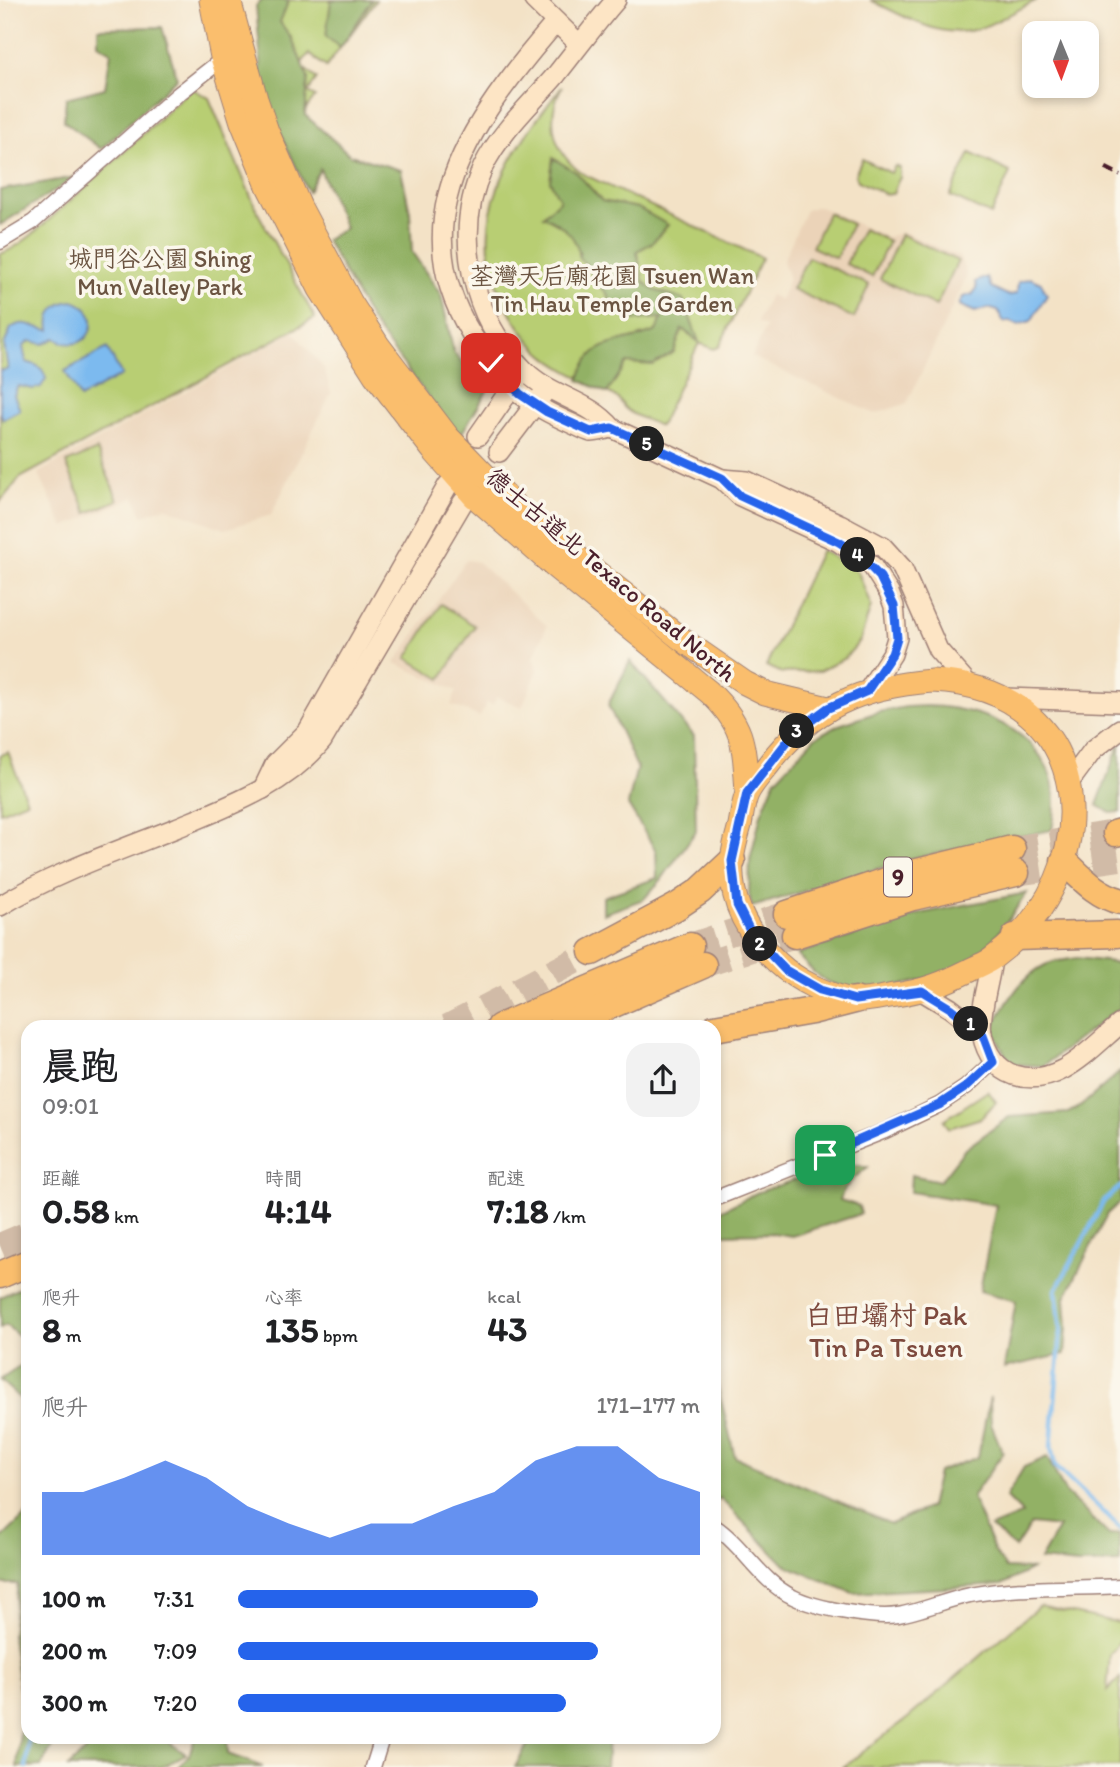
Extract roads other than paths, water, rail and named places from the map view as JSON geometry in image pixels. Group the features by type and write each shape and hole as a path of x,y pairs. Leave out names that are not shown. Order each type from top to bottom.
{"highway":[{"path":"592,951 683,903 732,861"},
{"name":"9","path":"791,924 901,876 1014,861"},
{"path":"1064,861 1092,888 1120,901"},
{"path":"1015,937 1117,934"},
{"path":"519,1020 696,956 574,1020"},
{"path":"721,1027 812,1011 855,1000"},
{"path":"0,1275 21,1266"}],"main road":[{"path":"534,0 579,44"},
{"path":"612,428 591,432 534,405 493,328 469,264 470,209 483,167 507,131 616,0"},
{"name":"德士古道北 Texaco Road North","path":"226,3 222,57 242,122 294,240 320,289 375,375 433,450 474,496 543,557 726,708 738,726 744,745 747,793"},
{"name":"德士古道北 Texaco Road North","path":"226,3 267,131 300,207 378,345 448,438 523,514 680,638 745,683 765,693 828,708"},
{"path":"556,22 481,118 457,164 445,207 442,250 444,270 451,294 477,344 518,378 548,387 600,414 612,428 722,478 747,481 883,547 902,568 938,650 968,684"},
{"path":"478,436 518,378"},
{"path":"499,452 548,387"},
{"path":"722,478 740,496 839,542 859,555 880,577 894,606 897,638 892,654 867,691"},
{"path":"262,790 275,764 308,731 448,485"},
{"path":"0,906 39,885 226,808 262,790 311,755 322,741 463,502"},
{"path":"921,681 968,684 1005,698 1024,710 1041,725 1055,745 1070,781 1070,828 1064,861 1046,899 1015,937 992,959 922,991 855,1000 820,990 785,970 752,935 741,917 732,861 747,793 794,733 828,708 867,691 900,683 921,681"},
{"path":"1005,698 1120,702"},
{"path":"1070,781 1093,750 1120,729"},
{"path":"992,959 982,1033 993,1062 1010,1073 1023,1078 1051,1076 1075,1062 1120,1024"},
{"path":"922,991 950,1008 982,1033"}],"street":[{"path":"0,242 33,222 222,57"},
{"path":"721,1196 885,1131 939,1105 966,1087 993,1062"},
{"path":"721,1531 761,1572 791,1597 870,1616 898,1615 971,1595 1120,1586"},
{"path":"373,1767 380,1744"}],"water":[{"path":"987,277 991,287 1009,296 1017,293 1018,282 1030,278 1041,283 1047,295 1031,321 1018,325 1004,322 998,311 988,308 975,312 959,305 963,297 973,294 977,286 975,282"},
{"path":"73,301 84,307 90,315 90,332 85,339 77,343 66,343 55,338 44,344 29,341 23,347 26,362 39,367 46,379 41,387 33,389 18,386 14,395 20,410 3,419 0,412 0,371 8,369 4,345 11,328 26,324 50,330 51,314 57,306"},
{"path":"107,348 122,375 80,398 65,371"}],"waterway":[{"path":"1120,1187 1104,1201 1056,1290 1061,1331 1051,1447 1055,1466 1120,1528"},
{"path":"26,1767 28,1744"}],"tunnel":[{"path":"1012,849 1116,833"},
{"path":"1016,873 1120,858"},
{"path":"690,946 787,914"},
{"path":"703,965 795,935"},
{"path":"461,1020 592,952"},
{"path":"0,1246 21,1237"}],"railway":[{"path":"1106,168 1120,175"}],"district":[{"name":"白田壩村 Pak Tin Pa Tsuen","path":"886,1331"}],"park label":[{"name":"城門谷公園 Shing Mun Valley Park","path":"160,273"},
{"name":"荃灣天后廟花園 Tsuen Wan Tin Hau Temple Garden","path":"612,290"}]}
